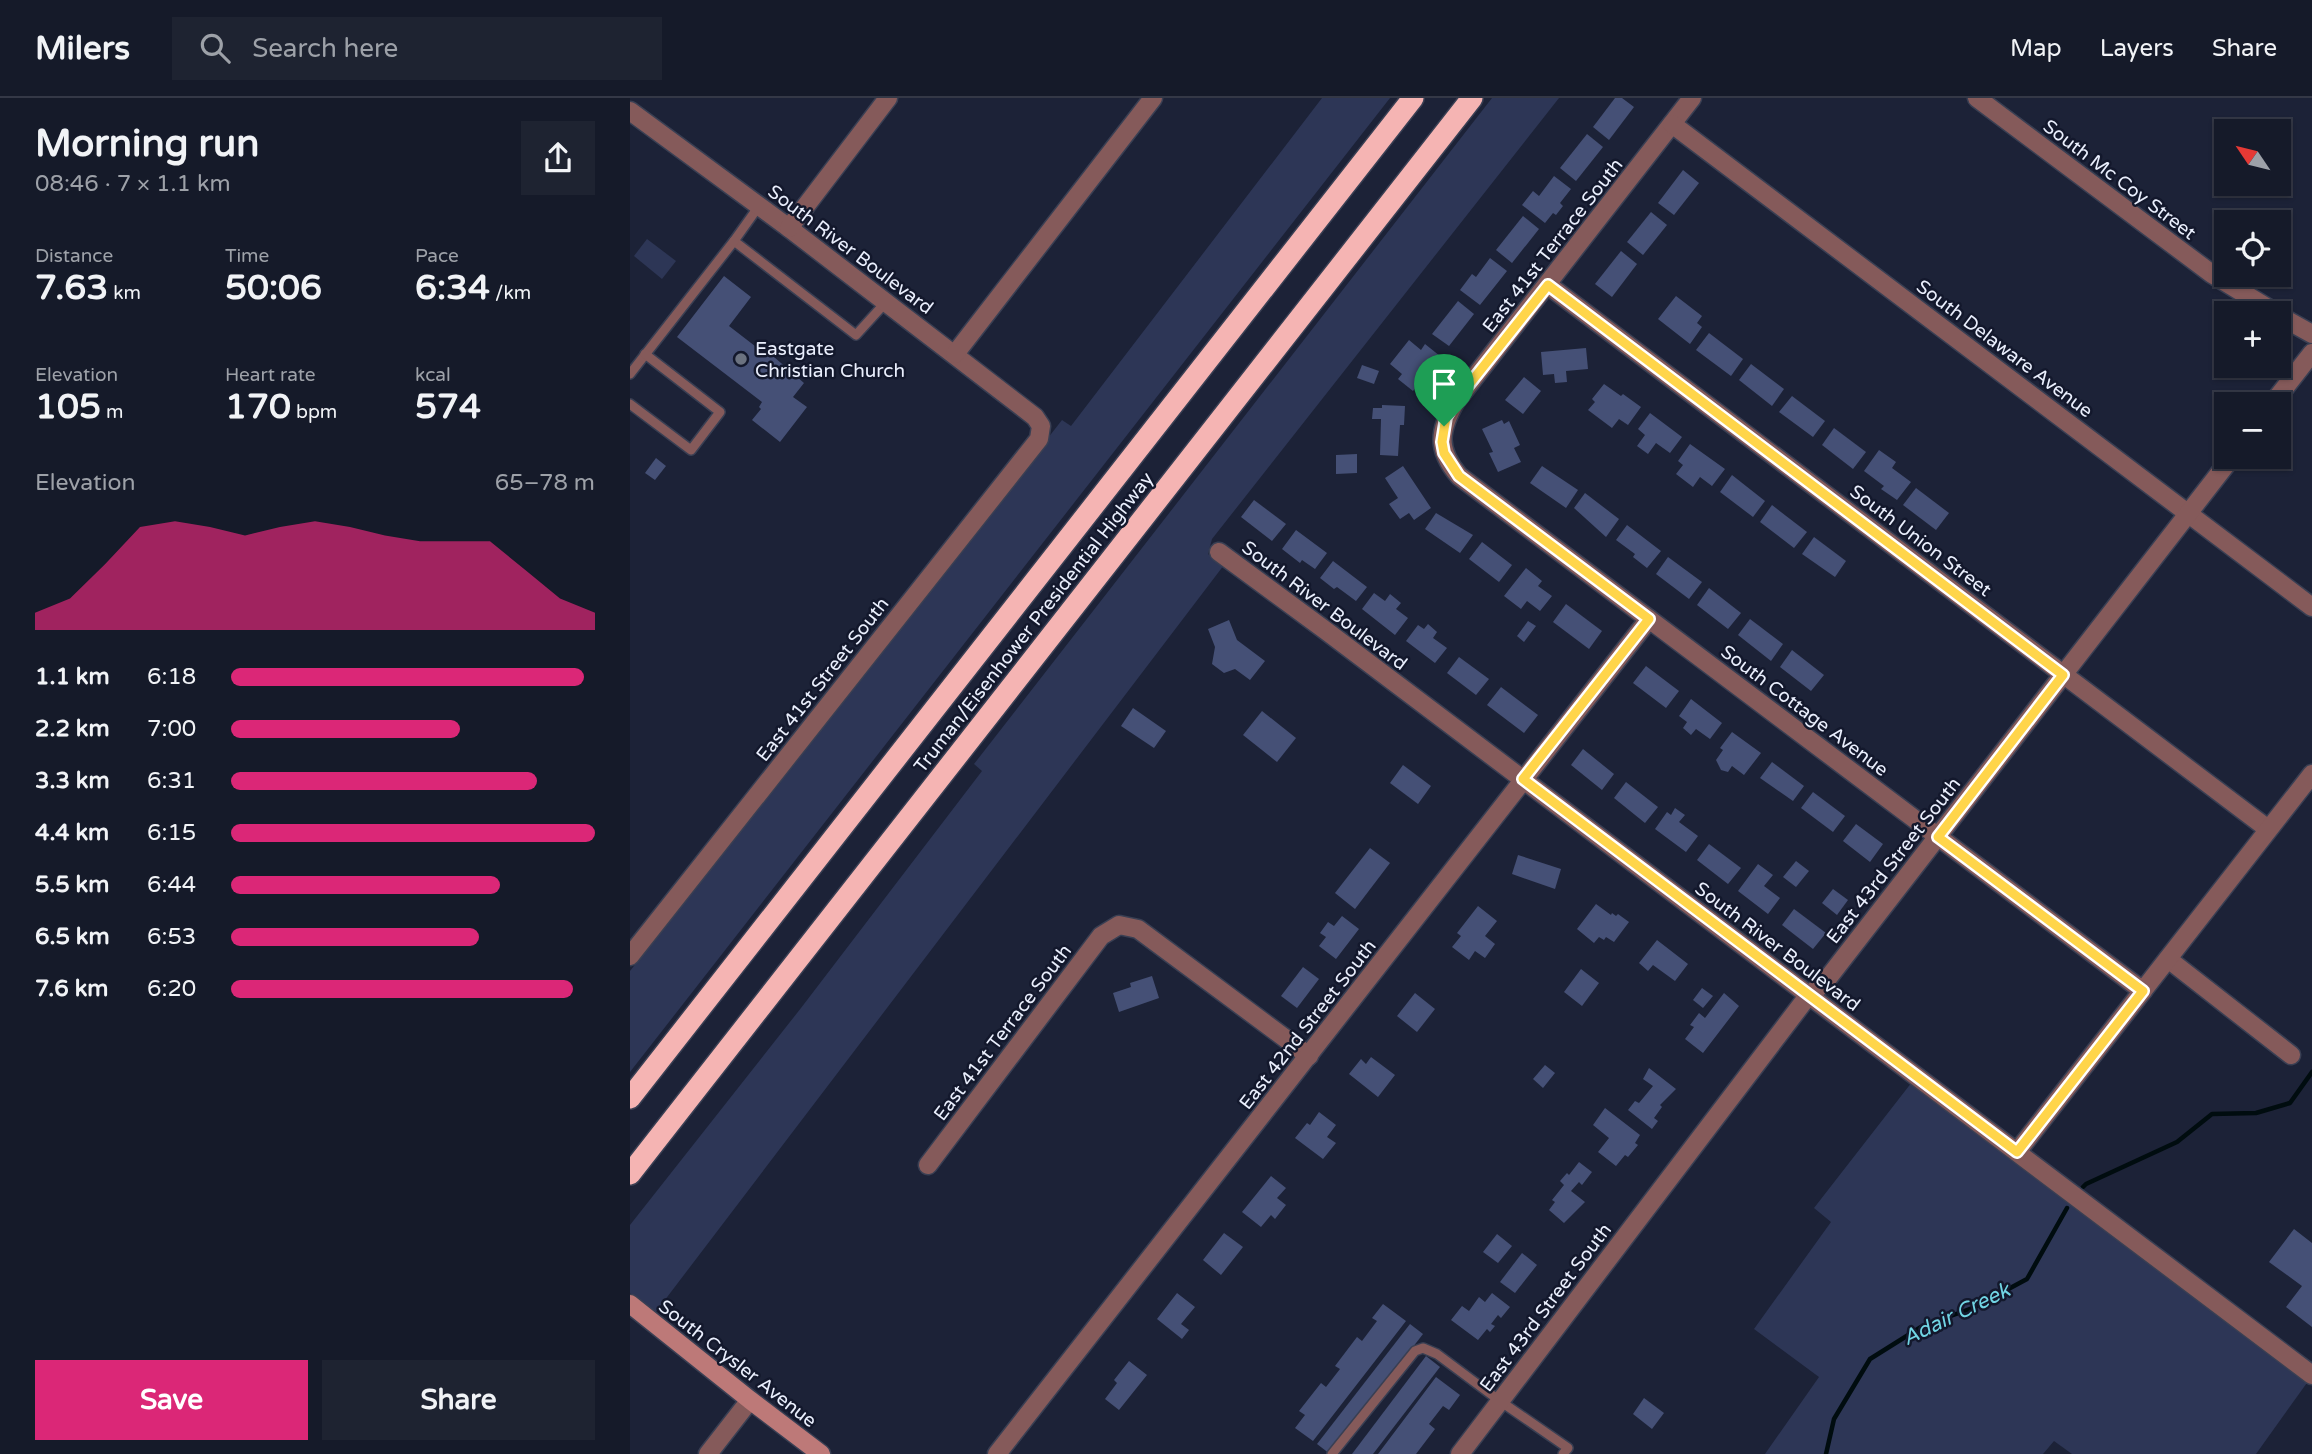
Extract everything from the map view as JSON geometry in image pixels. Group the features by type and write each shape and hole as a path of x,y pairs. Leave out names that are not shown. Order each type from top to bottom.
{"highway":[{"name":"Truman/Eisenhower Presidential Highway","path":"630,1098 1413,98"},
{"name":"Truman/Eisenhower Presidential Highway","path":"630,1174 1472,98"}],"main road":[{"name":"South Crysler Avenue","path":"630,1304 821,1454"}],"street":[{"path":"789,228 888,98"},
{"path":"955,354 1153,98"},
{"name":"East 41st Terrace South","path":"1447,459 1442,442 1446,417 1456,401 1692,98"},
{"name":"South Mc Coy Street","path":"1977,98 2211,274 2256,301"},
{"name":"South River Boulevard","path":"630,111 955,354 1035,417 1041,426"},
{"name":"South Delaware Avenue","path":"1672,124 2312,607"},
{"name":"South Union Street","path":"1548,285 2268,829"},
{"name":"South Mc Coy Street","path":"2291,322 2312,334"},
{"path":"2281,392 2312,353"},
{"name":"East 41st Street South","path":"630,956 1039,439 1041,426"},
{"name":"South Cottage Avenue","path":"1447,459 1459,476 2143,991"},
{"name":"East 43rd Street South","path":"1460,1454 1808,996 1825,982 2223,469"},
{"name":"South River Boulevard","path":"1219,552 2312,1375"},
{"name":"East 42nd Street South","path":"998,1454 1649,619"},
{"path":"2017,1152 2312,774"},
{"name":"East 41st Terrace South","path":"928,1165 1101,936 1119,925 1138,929 1309,1056"},
{"path":"2168,959 2291,1055"},
{"path":"708,1454 750,1400"}],"lane":[{"path":"630,374 759,206"},
{"path":"734,241 856,335 886,302"},
{"path":"630,404 691,450 720,412 645,354"},
{"path":"1332,1454 1415,1351 1423,1348 1437,1354 1566,1451 1577,1454"}],"shaded area":[{"path":"1322,98 1390,98 630,1072 630,971 1062,420 1071,426"},
{"path":"1492,98 1559,98 1212,539 1208,554 1224,565 655,1313 630,1293 630,1225 801,1008 982,771 974,764"},
{"path":"647,239 676,261 662,279 634,256"},
{"path":"1912,1082 2309,1380 2256,1454 2072,1454 2054,1441 2043,1454 1765,1454 1819,1377 1754,1329 1831,1222 1814,1208"}],"building":[{"path":"1615,98 1622,98 1634,107 1609,140 1593,127"},
{"path":"1587,134 1603,147 1576,181 1560,168"},
{"path":"1683,170 1699,183 1674,215 1658,203"},
{"path":"1554,176 1571,189 1560,203 1563,206 1545,223 1522,205 1533,191 1539,196"},
{"path":"1651,212 1667,225 1643,255 1627,242"},
{"path":"1523,216 1539,229 1512,263 1496,250"},
{"path":"1621,251 1637,264 1612,297 1595,284"},
{"path":"1490,258 1507,271 1480,305 1460,290 1472,274 1476,277"},
{"name":"Eastgate Christian Church","path":"724,276 751,297 729,326 764,353 766,350 804,383 793,397 807,407 780,442 752,420 761,409 759,407 762,402 677,337"},
{"path":"1676,296 1702,316 1697,323 1702,327 1690,344 1658,319"},
{"path":"1458,301 1474,314 1449,346 1432,334"},
{"path":"1709,333 1743,359 1731,376 1696,350"},
{"path":"1409,340 1421,350 1425,344 1440,356 1413,391 1398,379 1402,374 1390,364"},
{"path":"1586,348 1588,369 1566,371 1567,382 1555,383 1554,374 1543,375 1541,352"},
{"path":"1751,364 1784,389 1772,406 1739,380"},
{"path":"1362,365 1379,371 1374,384 1357,378"},
{"path":"1524,377 1541,391 1523,414 1505,400"},
{"path":"1604,384 1641,407 1628,425 1619,419 1612,428 1588,410 1595,402 1592,399"},
{"path":"1792,396 1825,421 1813,437 1779,412"},
{"path":"1382,405 1405,406 1404,425 1400,425 1398,456 1380,455 1381,419 1372,419 1373,408 1382,408"},
{"path":"1650,413 1682,437 1670,453 1656,443 1648,454 1637,446 1645,435 1638,429"},
{"path":"1502,420 1504,424 1509,421 1520,445 1514,448 1521,462 1498,472 1489,453 1493,452 1482,429"},
{"path":"1834,428 1866,452 1853,469 1822,445"},
{"path":"1690,444 1725,469 1712,486 1700,477 1693,487 1676,474 1683,465 1678,461"},
{"path":"1879,450 1896,462 1892,468 1911,482 1897,500 1881,489 1884,486 1864,471"},
{"path":"1357,454 1357,473 1336,474 1336,455"},
{"path":"656,458 666,466 655,480 645,473"},
{"path":"1403,466 1431,508 1414,520 1409,513 1400,519 1389,504 1398,498 1385,478"},
{"path":"1542,466 1578,490 1566,508 1530,483"},
{"path":"1732,475 1765,501 1753,517 1720,492"},
{"path":"1916,488 1949,513 1936,530 1903,505"},
{"path":"1585,493 1619,519 1606,537 1574,508"},
{"path":"1254,500 1286,524 1272,541 1241,517"},
{"path":"1772,505 1807,532 1794,548 1760,522"},
{"path":"1436,513 1473,535 1460,553 1425,529"},
{"path":"1627,525 1661,551 1647,568 1633,557 1635,554 1616,540"},
{"path":"1296,530 1327,553 1315,569 1302,560 1300,563 1282,549"},
{"path":"1814,537 1846,561 1835,577 1802,554"},
{"path":"1482,542 1512,565 1499,582 1469,559"},
{"path":"1668,557 1702,582 1689,599 1656,574"},
{"path":"1333,561 1367,587 1356,601 1320,578"},
{"path":"1526,568 1542,581 1538,586 1552,596 1540,611 1527,601 1521,609 1504,596"},
{"path":"1709,588 1741,613 1728,629 1697,605"},
{"path":"1374,593 1385,601 1390,594 1401,603 1396,609 1408,618 1395,635 1362,609"},
{"path":"1566,604 1602,631 1589,649 1553,622"},
{"path":"1750,619 1783,644 1771,661 1738,635"},
{"path":"1229,620 1237,640 1265,661 1250,680 1235,669 1224,673 1212,664 1215,647 1208,629"},
{"path":"1528,621 1536,626 1524,642 1517,636"},
{"path":"1428,624 1437,632 1433,638 1447,648 1435,663 1406,641 1418,625 1424,629"},
{"path":"1792,650 1824,675 1811,691 1780,667"},
{"path":"1459,657 1489,679 1476,695 1447,673"},
{"path":"1646,666 1679,691 1666,708 1633,683"},
{"path":"1501,687 1538,715 1524,733 1487,705"},
{"path":"1691,699 1722,723 1710,739 1696,729 1691,735 1683,728 1687,722 1679,716"},
{"path":"1133,708 1166,731 1154,748 1121,726"},
{"path":"1262,711 1296,738 1277,762 1243,735"},
{"path":"1732,732 1761,753 1744,775 1732,766 1728,772 1721,770 1716,760 1723,750 1720,748"},
{"path":"1583,749 1614,774 1602,790 1571,765"},
{"path":"1772,762 1804,786 1793,801 1760,778"},
{"path":"1403,765 1431,786 1418,804 1390,783"},
{"path":"1626,782 1658,807 1645,823 1614,798"},
{"path":"1813,792 1845,816 1833,832 1801,808"},
{"path":"1675,808 1685,815 1679,822 1698,836 1686,852 1655,829 1667,812 1671,815"},
{"path":"1856,824 1883,844 1870,862 1843,841"},
{"path":"1709,844 1741,868 1728,884 1697,860"},
{"path":"1370,848 1390,863 1355,909 1335,893"},
{"path":"1518,855 1561,869 1555,889 1512,874"},
{"path":"1796,861 1809,871 1796,887 1783,877"},
{"path":"1758,864 1773,875 1764,886 1780,898 1768,914 1738,891"},
{"path":"1833,889 1848,900 1837,915 1822,903"},
{"path":"1596,904 1611,915 1618,914 1629,922 1614,942 1606,937 1604,940 1599,937 1594,943 1577,929"},
{"path":"1478,906 1497,921 1485,936 1495,944 1485,958 1475,951 1469,960 1452,947 1461,936 1457,933"},
{"path":"1794,909 1826,933 1813,949 1782,925"},
{"path":"1342,916 1359,929 1336,959 1319,946 1326,937 1320,933 1328,922 1334,926"},
{"path":"1657,940 1688,964 1675,981 1653,965 1648,971 1639,963"},
{"path":"1303,967 1319,979 1297,1008 1281,996"},
{"path":"1581,969 1599,983 1582,1006 1564,992"},
{"path":"1152,976 1159,998 1119,1012 1113,993 1131,987 1130,983"},
{"path":"1702,988 1713,996 1703,1008 1693,1000"},
{"path":"1415,993 1435,1009 1417,1032 1397,1016"},
{"path":"1724,993 1739,1006 1703,1053 1685,1039 1694,1027 1690,1025 1699,1013 1705,1018"},
{"path":"1371,1057 1395,1075 1378,1097 1349,1074 1361,1059 1366,1064"},
{"path":"1545,1065 1555,1073 1543,1088 1533,1079"},
{"path":"1649,1068 1676,1089 1660,1105 1662,1107 1654,1118 1658,1121 1652,1129 1628,1110 1635,1101 1639,1103 1653,1086 1643,1079"},
{"path":"1605,1108 1640,1135 1635,1143 1638,1145 1616,1166 1598,1152 1609,1138 1593,1125"},
{"path":"1319,1112 1336,1125 1327,1137 1336,1143 1323,1159 1295,1138 1307,1123 1310,1125"},
{"path":"1579,1162 1592,1172 1582,1185 1579,1182 1571,1191 1585,1202 1564,1223 1549,1210 1555,1202 1552,1200 1564,1185 1560,1181 1567,1173 1569,1175"},
{"path":"1271,1176 1286,1188 1277,1198 1286,1205 1275,1219 1271,1215 1261,1227 1242,1212"},
{"path":"2294,1229 2312,1243 2312,1327 2286,1307 2302,1286 2269,1262"},
{"path":"1224,1233 1243,1247 1221,1275 1203,1260"},
{"path":"1497,1234 1512,1246 1498,1263 1483,1252"},
{"path":"1522,1253 1537,1265 1515,1293 1500,1282"},
{"path":"1177,1293 1195,1307 1181,1324 1189,1330 1182,1339 1157,1319"},
{"path":"1492,1293 1510,1307 1501,1318 1498,1315 1491,1324 1495,1326 1490,1332 1487,1329 1478,1340 1451,1320 1462,1306 1469,1311 1479,1297 1485,1302"},
{"path":"1383,1304 1406,1321 1313,1441 1295,1428 1305,1415 1299,1411 1321,1383 1326,1387 1340,1369 1335,1366 1357,1337 1362,1341 1377,1321 1372,1318"},
{"path":"1410,1324 1423,1334 1330,1454 1317,1444"},
{"path":"1426,1356 1440,1367 1373,1454 1352,1454"},
{"path":"1129,1361 1147,1375 1119,1410 1105,1399 1117,1383 1114,1380"},
{"path":"1436,1377 1460,1395 1449,1410 1443,1406 1429,1424 1435,1429 1416,1454 1378,1454"},
{"path":"1644,1398 1664,1413 1652,1429 1633,1414"}],"waterway":[{"name":"Adair Creek","path":"2083,1187 2177,1142 2212,1114 2256,1113 2290,1103 2312,1072"},
{"name":"Adair Creek","path":"1826,1454 1834,1419 1870,1359 1921,1327 1975,1307 2027,1279 2067,1208"}],"place":[{"name":"Eastgate Christian Church","path":"741,359"}],"route":[{"path":"1548,285 2063,675 1938,837 2143,991 2017,1152 1523,779 1649,619 1459,476 1444,453 1444,426 1456,401 1548,285"}]}
